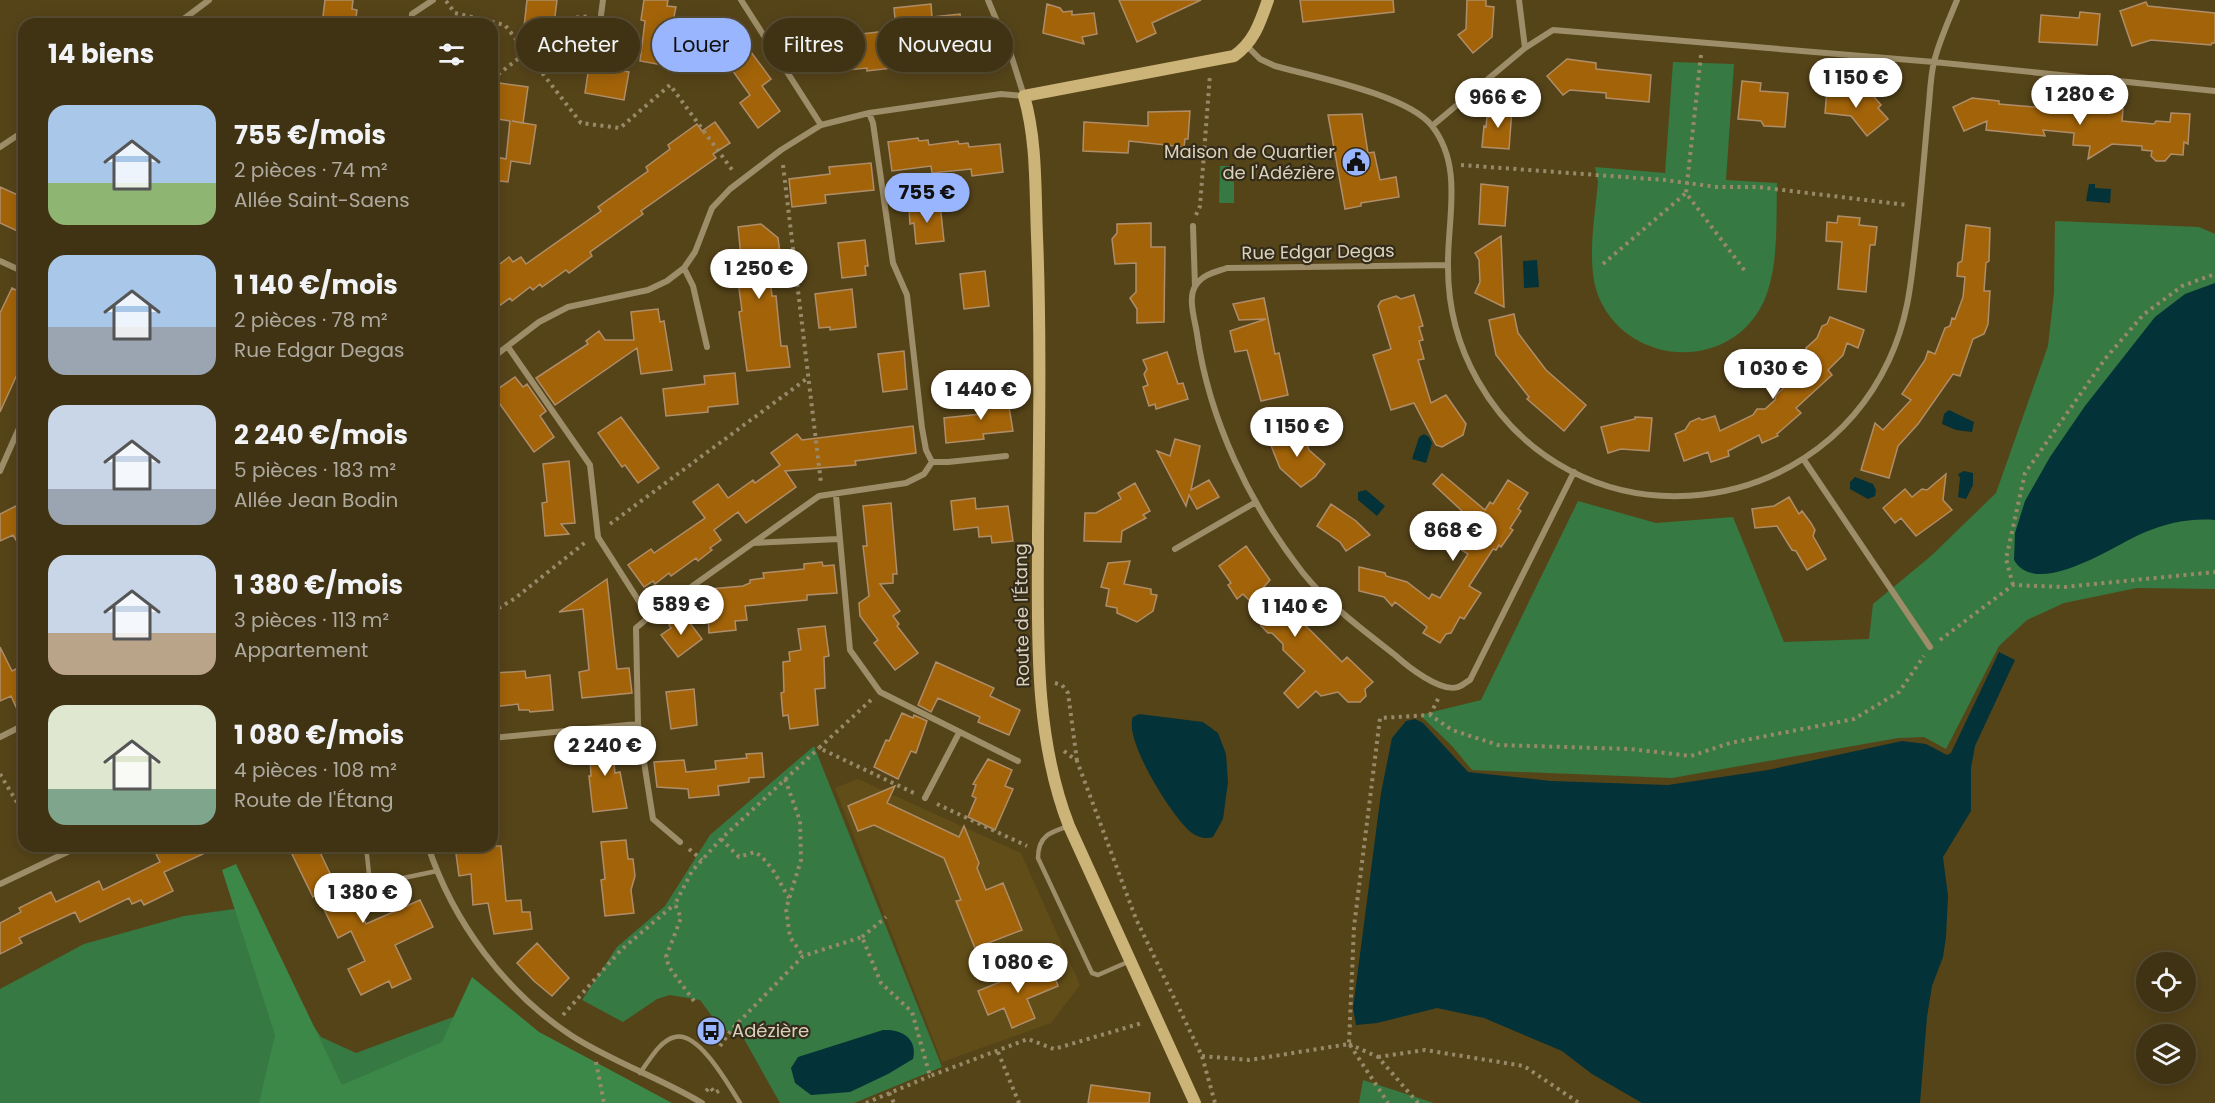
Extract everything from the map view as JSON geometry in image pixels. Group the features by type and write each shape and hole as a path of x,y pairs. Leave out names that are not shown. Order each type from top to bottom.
{"street":[{"path":"185,18 210,0"},
{"path":"412,18 412,14 433,0"},
{"path":"601,15 603,0"},
{"path":"741,0 821,125"},
{"path":"988,0 1011,55 1024,96"},
{"path":"498,352 539,322 568,307 648,290 667,281 684,268 695,252 712,208 740,180 821,125 869,113 1001,94 1024,96 1234,56 1247,46 1258,27 1268,0"},
{"path":"1519,0 1526,48"},
{"path":"1247,46 1260,59 1275,66 1394,100 1417,110 1432,126 1444,146 1450,164 1452,186 1448,265 1454,320 1465,355 1478,381 1495,406 1515,429 1542,452 1574,472 1602,484 1632,492 1686,497 1737,490 1767,480 1804,460 1826,444 1856,414 1890,359 1907,316 1934,62 1957,0"},
{"path":"1432,126 1526,48 1554,30 1934,62 2215,91"},
{"name":"Route de l'Étang","path":"1024,96 1033,136 1041,346 1038,620 1041,691 1055,787 1069,825 1195,1103"},
{"path":"869,113 873,123 893,263 908,295 922,428 926,450 932,462"},
{"path":"0,147 18,134"},
{"path":"1192,226 1195,286 1192,302 1200,357 1212,401 1234,459 1256,502 1304,574 1337,609 1413,670 1444,687 1458,688 1470,680 1574,472"},
{"path":"0,261 18,269"},
{"name":"Rue Edgar Degas","path":"1195,286 1207,274 1227,268 1448,265"},
{"path":"684,268 693,286 707,347"},
{"path":"508,347 590,465 598,537 649,617"},
{"path":"0,471 18,430"},
{"path":"932,462 1006,456"},
{"path":"1804,460 1930,647"},
{"path":"680,842 653,819 638,724 636,628 819,496 906,483 924,474 932,462"},
{"path":"836,495 850,650 880,692 1017,761"},
{"path":"1175,549 1256,502"},
{"path":"753,543 840,539"},
{"path":"498,737 638,724"},
{"path":"0,737 18,728"},
{"path":"925,798 959,733"},
{"path":"0,884 67,852"},
{"path":"430,852 442,884 476,943 520,994 572,1036 702,1103"}],"lane":[{"path":"1069,825 1045,837 1039,843 1038,858 1042,868 1092,973 1098,975 1131,961"},
{"path":"367,852 369,874 379,883 437,871"},
{"path":"640,1073 657,1048 673,1036 683,1036 694,1041 703,1050 740,1103"}],"path":[{"path":"446,0 455,13 476,18"},
{"path":"571,18 601,15"},
{"path":"498,23 505,25 516,39"},
{"path":"1603,264 1686,193 1702,43"},
{"path":"498,75 516,61"},
{"path":"1192,226 1200,206 1211,61"},
{"path":"542,72 581,123 620,128 670,85 740,180"},
{"path":"781,150 823,496"},
{"path":"1450,164 1717,187 1758,187 1920,206"},
{"path":"1686,193 1745,271"},
{"path":"2013,585 2006,559 2025,473 2105,359 2143,315 2182,286 2215,274"},
{"path":"498,608 809,376"},
{"path":"1388,1103 1349,1044 1354,927 1380,718 1430,716 1452,730 1498,745 1630,749 1691,756 1730,743 1854,719 1899,692 1930,647 2013,585 2065,587 2215,572"},
{"path":"1051,682 1062,686 1068,693 1077,761 1136,919 1202,1056 1215,1103"},
{"path":"1430,716 1444,687"},
{"path":"556,1023 621,950 675,904 692,871 721,839 880,692"},
{"path":"819,748 1027,846"},
{"path":"1063,750 1077,761"},
{"path":"0,774 18,804"},
{"path":"785,779 800,821 801,860 786,909 790,937 803,956"},
{"path":"721,839 739,857 755,852 762,857 773,870 789,898"},
{"path":"675,904 681,918 666,957 669,967 694,1001"},
{"path":"720,1046 732,1029 803,956 862,937 886,917"},
{"path":"862,937 881,983 912,1012 930,1076"},
{"path":"866,1103 1028,1039 1054,1049 1142,1023"},
{"path":"1202,1056 1248,1060 1349,1044 1378,1057 1418,1103"},
{"path":"1378,1057 1425,1050 1524,1066 1579,1103"},
{"path":"998,1052 1019,1103"},
{"path":"595,1058 604,1103"},
{"path":"705,1092 710,1087 715,1093 720,1089"},
{"path":"889,1093 894,1103"}],"shaded area":[{"path":"858,779 1021,853 1080,985 1051,1023 942,1062 835,788"}],"green space":[{"path":"1673,62 1734,64 1726,180 1777,183 1774,258 1769,288 1764,301 1749,324 1729,340 1706,349 1682,352 1658,349 1635,339 1615,322 1600,300 1595,287 1592,258 1598,182 1595,167 1665,173"},
{"path":"1220,166 1234,166 1234,203 1219,203"},
{"path":"2055,221 2199,227 2215,234 2215,589 2137,588 2064,603 2027,620 1999,646 1946,749 1924,737 1898,738 1672,778 1472,770 1452,746 1420,715 1481,700 1578,501 1656,523 1733,517 1784,642 1869,639 1873,604 1931,556 1996,493 2048,346 2054,293"},
{"path":"814,746 942,1067 854,1103 780,1103 744,1039 720,1027 700,1000 670,995 657,999 623,1022 582,1000 617,947 665,906 710,835"},
{"path":"236,864 342,1085 442,1042 472,977 539,1032 672,1103 259,1103 275,1035 222,870"},
{"path":"234,909 321,1037 356,1053 488,1004 544,1103 0,1103 0,989 84,944 184,916"},
{"path":"1363,1080 1434,1103 1359,1103"}],"water":[{"path":"2089,184 2095,184 2095,188 2111,189 2110,203 2086,201"},
{"path":"1537,260 1539,287 1524,288 1523,261"},
{"path":"2215,283 2215,520 2178,522 2161,526 2095,558 2057,572 2040,574 2025,571 2014,560 2015,533 2025,501 2050,457 2085,406 2155,317 2185,294"},
{"path":"1949,410 1974,422 1972,432 1956,430 1942,424 1944,414"},
{"path":"1424,434 1432,443 1426,463 1412,459 1419,437"},
{"path":"1964,471 1973,473 1973,485 1966,499 1958,497 1960,478 1958,474"},
{"path":"1855,477 1873,484 1876,490 1875,496 1868,499 1850,489 1850,482"},
{"path":"1366,490 1385,506 1377,516 1358,500 1358,492"},
{"path":"1999,652 2015,660 1975,746 1971,768 1971,811 1943,857 1948,896 1946,937 1943,957 1932,986 1927,1017 1920,1103 1642,1103 1592,1074 1562,1051 1484,1018 1437,1008 1377,1023 1356,1025 1353,1008 1381,793 1392,738 1406,721 1415,719 1423,723 1468,772 1551,781 1668,785 1768,770 1902,741 1926,744 1947,755 1951,753"},
{"path":"1139,714 1203,722 1218,733 1226,754 1228,782 1223,819 1213,837 1202,838 1192,833 1162,796 1135,742 1132,728 1133,717"},
{"path":"883,1030 896,1031 907,1036 913,1045 913,1059 850,1092 811,1095 795,1083 791,1068 798,1057"}],"building":[{"path":"325,0 353,0 352,9 357,10 356,18 323,18"},
{"path":"527,0 557,0 555,18 525,18"},
{"path":"644,0 668,0 667,6 676,7 674,18 652,18 652,63 640,61 645,21 641,20"},
{"path":"1119,0 1201,0 1152,23 1156,33 1137,42"},
{"path":"1300,0 1393,0 1394,12 1303,22"},
{"path":"1467,0 1486,0 1486,6 1494,7 1492,37 1473,53 1458,35 1466,29"},
{"path":"2146,2 2148,6 2215,13 2215,43 2211,45 2151,40 2132,46 2120,11"},
{"path":"931,4 932,17 960,14 960,18 895,18 894,8"},
{"path":"1047,4 1060,8 1063,12 1072,11 1072,15 1094,13 1097,34 1082,37 1084,44 1043,33"},
{"path":"2080,12 2100,14 2097,45 2039,42 2041,15 2079,18"},
{"path":"877,32 877,70 867,71 865,68 865,34"},
{"path":"751,52 763,68 763,72 766,72 771,79 762,86 780,111 758,128 740,103 750,95 734,72 751,72"},
{"path":"1567,59 1596,63 1596,69 1651,75 1649,102 1606,98 1606,93 1570,90 1563,95 1547,76"},
{"path":"588,72 629,72 624,100 585,93"},
{"path":"1742,81 1761,83 1760,91 1788,93 1785,127 1764,126 1761,121 1738,119"},
{"path":"498,83 528,87 523,123 536,125 530,164 511,161 508,182 498,181 498,157 506,159 510,121 498,119"},
{"path":"1827,90 1863,92 1866,95 1870,92 1881,105 1878,108 1888,119 1867,136 1851,116 1825,113"},
{"path":"1972,98 1999,101 1999,104 2103,113 2103,107 2123,109 2122,121 2154,124 2156,121 2170,122 2171,113 2190,114 2188,144 2184,142 2183,155 2171,154 2165,161 2156,161 2151,156 2152,151 2142,150 2142,146 2112,144 2088,159 2090,146 2073,145 2074,133 2043,130 2045,136 1986,130 1987,121 1964,131 1953,107"},
{"path":"1491,107 1512,109 1509,149 1482,147 1484,126 1486,127 1487,116 1490,117"},
{"path":"1190,111 1188,139 1185,139 1184,147 1129,141 1128,153 1083,151 1084,122 1148,126 1148,112"},
{"name":"Maison de Quartier de l'Adézière","path":"1362,114 1368,153 1374,152 1380,180 1396,177 1399,197 1361,203 1361,206 1345,209 1328,115"},
{"path":"715,122 730,143 713,154 716,158 641,211 643,214 590,252 592,256 569,273 566,270 542,287 540,284 533,290 530,287 512,301 510,298 498,307 498,265 509,257 513,262 521,257 526,264 601,211 598,207 648,171 646,167 670,149 668,145 697,124 702,131"},
{"path":"918,138 919,141 928,140 929,145 958,141 959,144 968,143 969,147 1000,144 1003,172 972,176 971,169 932,173 931,166 892,171 888,142"},
{"path":"871,163 874,190 825,195 826,203 792,207 789,179 830,174 829,167"},
{"path":"1481,184 1508,187 1505,226 1479,224"},
{"path":"0,187 18,195 18,231 0,223"},
{"path":"940,204 944,241 916,244 914,223 910,224 909,208"},
{"path":"1838,216 1860,218 1859,225 1877,227 1875,245 1870,245 1866,292 1838,289 1842,242 1826,241 1827,222 1837,223"},
{"path":"1151,223 1151,247 1165,247 1164,322 1137,323 1137,309 1130,298 1136,292 1136,263 1115,264 1112,239 1117,233 1117,224"},
{"path":"761,224 778,238 780,253 767,254 772,296 776,296 781,346 787,346 790,367 747,371 739,312 742,311 738,281 735,281 733,258 741,257 738,227"},
{"path":"1966,225 1990,228 1989,261 1986,263 1984,291 1990,291 1988,324 1984,334 1973,339 1960,376 1953,374 1918,424 1898,446 1889,478 1861,470 1875,423 1883,430 1911,400 1902,394 1925,360 1928,351 1935,354 1945,328 1950,326 1952,318 1955,319 1963,297 1965,277 1957,276 1958,263 1962,261"},
{"path":"1501,236 1504,307 1475,293 1480,282 1479,260 1475,253"},
{"path":"865,240 868,266 865,266 866,275 842,278 838,243"},
{"path":"985,271 989,306 964,309 960,274"},
{"path":"12,288 18,291 18,372 0,412 0,313"},
{"path":"852,289 856,327 830,330 830,327 819,328 815,294"},
{"path":"1414,295 1423,326 1419,327 1423,340 1419,341 1424,359 1418,360 1431,403 1446,395 1466,424 1463,435 1442,447 1436,445 1414,403 1391,410 1373,355 1391,349 1378,306 1381,301 1396,296 1401,299"},
{"path":"1264,298 1275,354 1279,353 1288,395 1261,401 1247,350 1235,352 1230,331 1266,319 1239,320 1233,304"},
{"path":"658,309 660,322 664,321 672,370 641,374 637,348 555,405 536,378 588,344 586,341 599,331 605,340 634,340 631,312"},
{"path":"1514,314 1518,333 1546,370 1586,405 1564,431 1527,399 1529,397 1496,355 1489,320"},
{"path":"1830,317 1864,330 1858,348 1847,343 1843,355 1828,370 1832,375 1796,408 1801,413 1777,434 1778,436 1762,443 1759,435 1728,451 1729,456 1711,462 1708,452 1684,461 1675,434 1685,430 1690,422 1715,416 1720,431 1753,415 1757,409 1765,409 1775,400 1776,395 1803,370 1801,368 1808,361 1806,348 1817,338 1822,326 1827,324"},
{"path":"904,351 907,389 883,392 878,354"},
{"path":"1167,352 1178,384 1183,383 1188,399 1156,409 1155,404 1149,406 1143,387 1148,385 1144,374 1147,369 1143,360"},
{"path":"735,373 738,404 708,407 708,412 666,416 663,389 705,384 704,376"},
{"path":"515,377 523,387 527,384 546,411 540,416 554,437 534,452 498,401 498,389"},
{"path":"1007,395 1013,431 983,434 984,439 946,443 944,418 981,414 979,398"},
{"path":"621,417 659,468 638,483 625,465 622,467 598,433"},
{"path":"1635,417 1652,418 1649,451 1621,449 1608,453 1601,427 1635,419"},
{"path":"913,426 916,453 855,461 856,465 785,471 796,487 746,523 738,512 714,530 721,540 710,548 712,550 698,561 696,558 671,576 669,573 655,584 653,581 644,587 628,565 651,549 654,553 705,518 693,502 718,484 728,498 753,480 755,483 780,465 771,453 797,434 802,440"},
{"path":"1302,430 1309,450 1325,464 1315,477 1301,487 1280,468 1270,443"},
{"path":"1175,439 1200,446 1191,490 1209,480 1219,497 1197,509 1189,495 1186,506 1157,451 1170,456"},
{"path":"569,461 575,523 561,524 569,534 545,536 542,503 547,502 543,464"},
{"path":"1442,474 1485,510 1490,502 1493,504 1508,480 1528,493 1518,509 1521,511 1510,528 1513,530 1501,547 1499,545 1496,550 1493,549 1469,586 1481,593 1464,619 1460,617 1451,633 1446,634 1440,643 1423,633 1427,627 1395,602 1392,606 1384,597 1359,591 1359,567 1385,573 1386,576 1407,582 1429,599 1432,594 1440,598 1468,554 1460,549 1476,524 1433,484"},
{"path":"1946,474 1943,500 1952,510 1916,536 1901,518 1895,523 1883,508 1905,489 1912,497 1922,489 1927,490"},
{"path":"1135,483 1150,511 1143,515 1146,518 1122,531 1121,542 1084,541 1085,513 1096,513 1121,499 1118,493"},
{"path":"1789,497 1799,514 1802,511 1811,523 1815,530 1813,536 1826,559 1807,570 1777,526 1755,528 1752,509 1774,506"},
{"path":"975,498 976,509 1008,506 1013,541 992,543 991,536 979,537 978,527 954,530 951,501"},
{"path":"891,503 897,574 893,574 893,583 880,584 900,611 893,616 899,624 897,626 918,653 895,670 874,643 878,640 860,616 859,603 869,596 863,546 867,546 863,506"},
{"path":"1331,504 1356,521 1370,535 1346,551 1340,542 1317,526"},
{"path":"18,505 18,543 13,535 0,541 0,514"},
{"path":"1246,546 1270,580 1263,588 1301,625 1303,623 1342,662 1347,657 1373,682 1365,689 1366,696 1360,702 1348,702 1338,692 1321,696 1316,691 1298,708 1284,693 1305,671 1283,650 1283,644 1261,626 1258,609 1243,594 1237,599 1228,585 1231,583 1219,566"},
{"path":"1130,561 1124,584 1151,589 1151,594 1157,595 1153,611 1137,622 1117,613 1117,608 1106,606 1109,589 1101,587 1108,563"},
{"path":"822,562 823,566 834,565 837,593 807,595 807,600 745,606 747,620 735,621 736,630 709,633 708,615 712,610 710,589 743,586 750,583 750,580 764,578 763,573 804,569 804,564"},
{"path":"607,579 617,669 629,668 632,693 582,698 579,672 589,670 583,609 559,612"},
{"path":"683,614 702,639 678,657 661,635 671,628 669,625"},
{"path":"825,626 829,656 824,657 825,688 815,689 818,725 790,729 788,715 783,716 781,693 784,692 783,662 790,661 789,652 801,650 798,629"},
{"path":"0,647 12,671 18,668 18,711 11,696 0,701"},
{"path":"936,662 994,688 990,696 1020,710 1009,735 978,722 980,717 938,698 931,712 918,705"},
{"path":"525,671 526,678 550,675 553,710 530,712 519,710 518,704 498,706 498,673"},
{"path":"694,689 697,725 671,729 666,692"},
{"path":"902,713 927,721 916,753 911,751 898,779 874,767"},
{"path":"609,736 615,773 620,772 627,808 593,812 589,776 591,776 589,738"},
{"path":"762,753 764,777 749,778 749,782 718,786 719,795 689,798 688,789 657,787 654,762 684,760 686,772 716,769 715,761 747,758 746,754"},
{"path":"988,759 1012,770 1005,786 1013,789 995,830 968,817 976,798 972,796 976,785 973,784"},
{"path":"895,786 887,803 959,837 964,826 979,863 977,868 986,890 1003,883 1022,930 975,948 956,901 961,900 944,858 874,825 858,831 848,806"},
{"path":"626,840 628,859 633,859 635,876 631,890 634,913 605,916 601,880 605,879 601,842"},
{"path":"498,846 501,846 506,901 521,900 522,912 530,912 532,929 494,934 488,903 473,905 471,874 459,876 456,852 498,852"},
{"path":"155,852 207,852 164,872 173,891 144,905 141,900 132,904 129,898 80,922 75,912 19,938 22,943 0,954 0,923 21,912 19,908 51,892 56,902 99,881 103,890 160,862"},
{"path":"291,852 320,852 336,886 345,881 366,924 420,900 433,927 395,945 411,979 392,988 389,981 361,995 348,969 365,961 351,931 338,938 317,895 313,897"},
{"path":"537,943 569,978 552,996 517,963"},
{"path":"1049,962 1058,986 1027,999 1035,1018 1012,1028 1004,1008 988,1015 978,991"},
{"path":"1091,1085 1150,1093 1149,1103 1088,1103"}],"place":[{"name":"Maison de Quartier de l'Adézière","path":"1356,162"},
{"name":"Adézière","path":"711,1031"}]}
